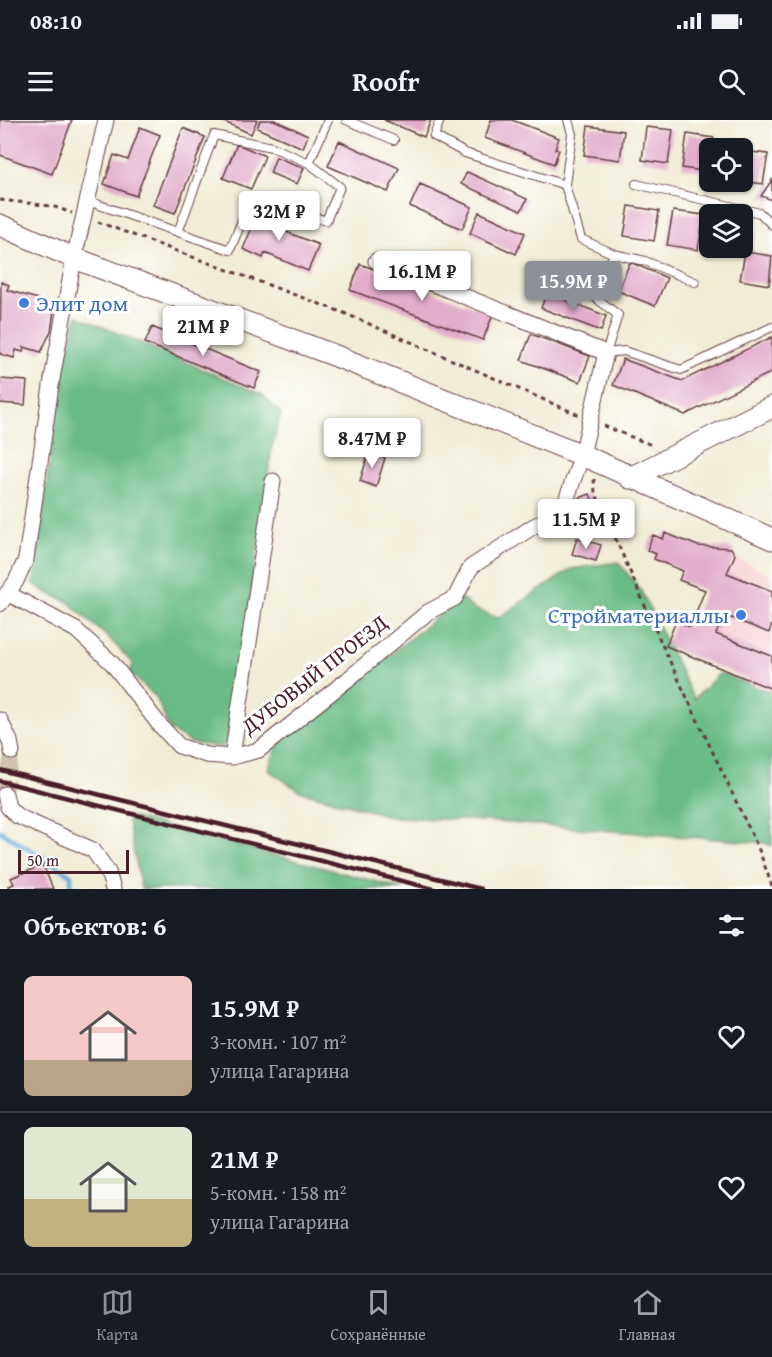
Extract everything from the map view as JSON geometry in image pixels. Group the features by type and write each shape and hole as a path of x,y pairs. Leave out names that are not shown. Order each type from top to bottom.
{"main road":[{"path":"0,225 74,258 336,356 587,457 772,539"},
{"path":"630,478 772,407"}],"street":[{"path":"106,120 74,258 52,379 26,559 4,598 76,630 112,663 158,723 179,746 206,755 232,757"},
{"path":"376,261 606,353"},
{"name":"ДУБОВЫЙ ПРОЕЗД","path":"273,481 232,757 259,750 348,680 428,612 455,598 471,567 534,526 562,512 587,457 590,420 606,353"},
{"path":"0,720 6,730 12,752"},
{"path":"5,794 8,807 17,816 93,850 108,872 113,889"}],"lane":[{"path":"309,163 328,120"},
{"path":"346,120 394,141"},
{"path":"440,120 434,136 465,153 565,185"},
{"path":"568,120 572,134 565,185 582,239 614,254 645,261 695,282"},
{"path":"88,201 230,250 250,201 281,204 326,221 340,187 309,163 272,147 214,135 178,232"},
{"path":"636,184 760,213 772,225"},
{"path":"614,254 595,297 618,315 606,353 624,351 681,370 772,327"}],"path":[{"path":"0,200 52,206 344,314 675,454"},
{"path":"587,457 595,492 664,649 759,850 772,886"}],"shaded area":[{"name":"Стройматериаллы","path":"734,557 772,575 772,691 691,655"}],"green space":[{"path":"77,316 263,395 281,414 272,447 232,729 223,747 191,743 170,730 156,697 130,673 133,664 113,642 67,601 46,592 33,583 61,378"},
{"path":"618,562 640,589 694,699 720,673 772,693 772,846 766,843 484,821 393,817 300,791 268,770 278,744 461,598 472,608 498,618 571,569"},
{"path":"127,816 404,889 141,889"}],"building":[{"path":"0,120 72,120 52,174 0,155"},
{"path":"220,120 257,120 251,134"},
{"path":"260,120 274,120 308,135 303,148 257,128"},
{"path":"384,120 431,120 424,137"},
{"path":"491,120 512,120 559,138 555,149 559,150 554,164 485,138"},
{"path":"588,126 624,131 620,160 584,155"},
{"path":"140,127 160,135 136,196 104,184 114,155 128,160"},
{"path":"646,127 673,130 668,164 642,160"},
{"path":"183,128 205,137 175,213 153,205"},
{"path":"687,134 714,138 699,138 699,171 682,168"},
{"path":"339,141 399,168 388,192 328,166"},
{"path":"237,144 265,156 251,189 223,178"},
{"path":"753,152 768,154 763,184 753,183"},
{"path":"276,157 304,168 297,184 270,173"},
{"path":"467,172 527,199 521,211 461,184"},
{"path":"772,180 772,200 761,196"},
{"path":"420,184 472,207 462,229 410,206"},
{"path":"629,206 659,211 654,241 624,236"},
{"path":"259,211 279,219 281,214 289,218 284,231 319,245 308,271 265,253 263,258 243,249"},
{"path":"673,211 699,214 698,250 667,245"},
{"path":"479,212 525,233 516,254 470,233"},
{"path":"753,253 772,256 769,285 740,280 744,258 753,258"},
{"path":"630,262 667,278 655,306 618,291"},
{"path":"360,264 493,314 483,340 350,290"},
{"path":"1,282 9,285 7,290 55,304 51,331 41,352 24,347 23,352 16,350 14,358 0,354"},
{"path":"547,292 606,316 601,331 541,308"},
{"path":"152,327 261,372 254,388 145,343"},
{"path":"531,334 590,356 580,382 521,360"},
{"path":"772,337 772,372 685,415 613,385 623,359 682,381"},
{"path":"0,379 27,381 25,405 0,403"},
{"path":"369,452 385,458 376,487 360,481"},
{"path":"590,494 601,521 585,527 574,500"},
{"path":"665,533 698,546 731,548 735,555 727,573 772,591 772,624 769,633 724,615 716,634 772,656 772,689 666,646 676,621 690,627 705,590 679,580 683,571 654,559 656,554 647,550 653,535 663,539"},
{"path":"577,538 601,545 596,561 572,554"},
{"path":"43,865 53,889 10,889 9,886 14,884 11,878"}],"waterway":[{"path":"0,831 71,875 71,889"}],"tunnel":[{"path":"5,794 12,752"}],"railway":[{"path":"0,770 481,889"},
{"path":"0,781 434,889"}],"place":[{"name":"Элит дом","path":"24,303"},
{"name":"Стройматериаллы","path":"741,615"}]}
